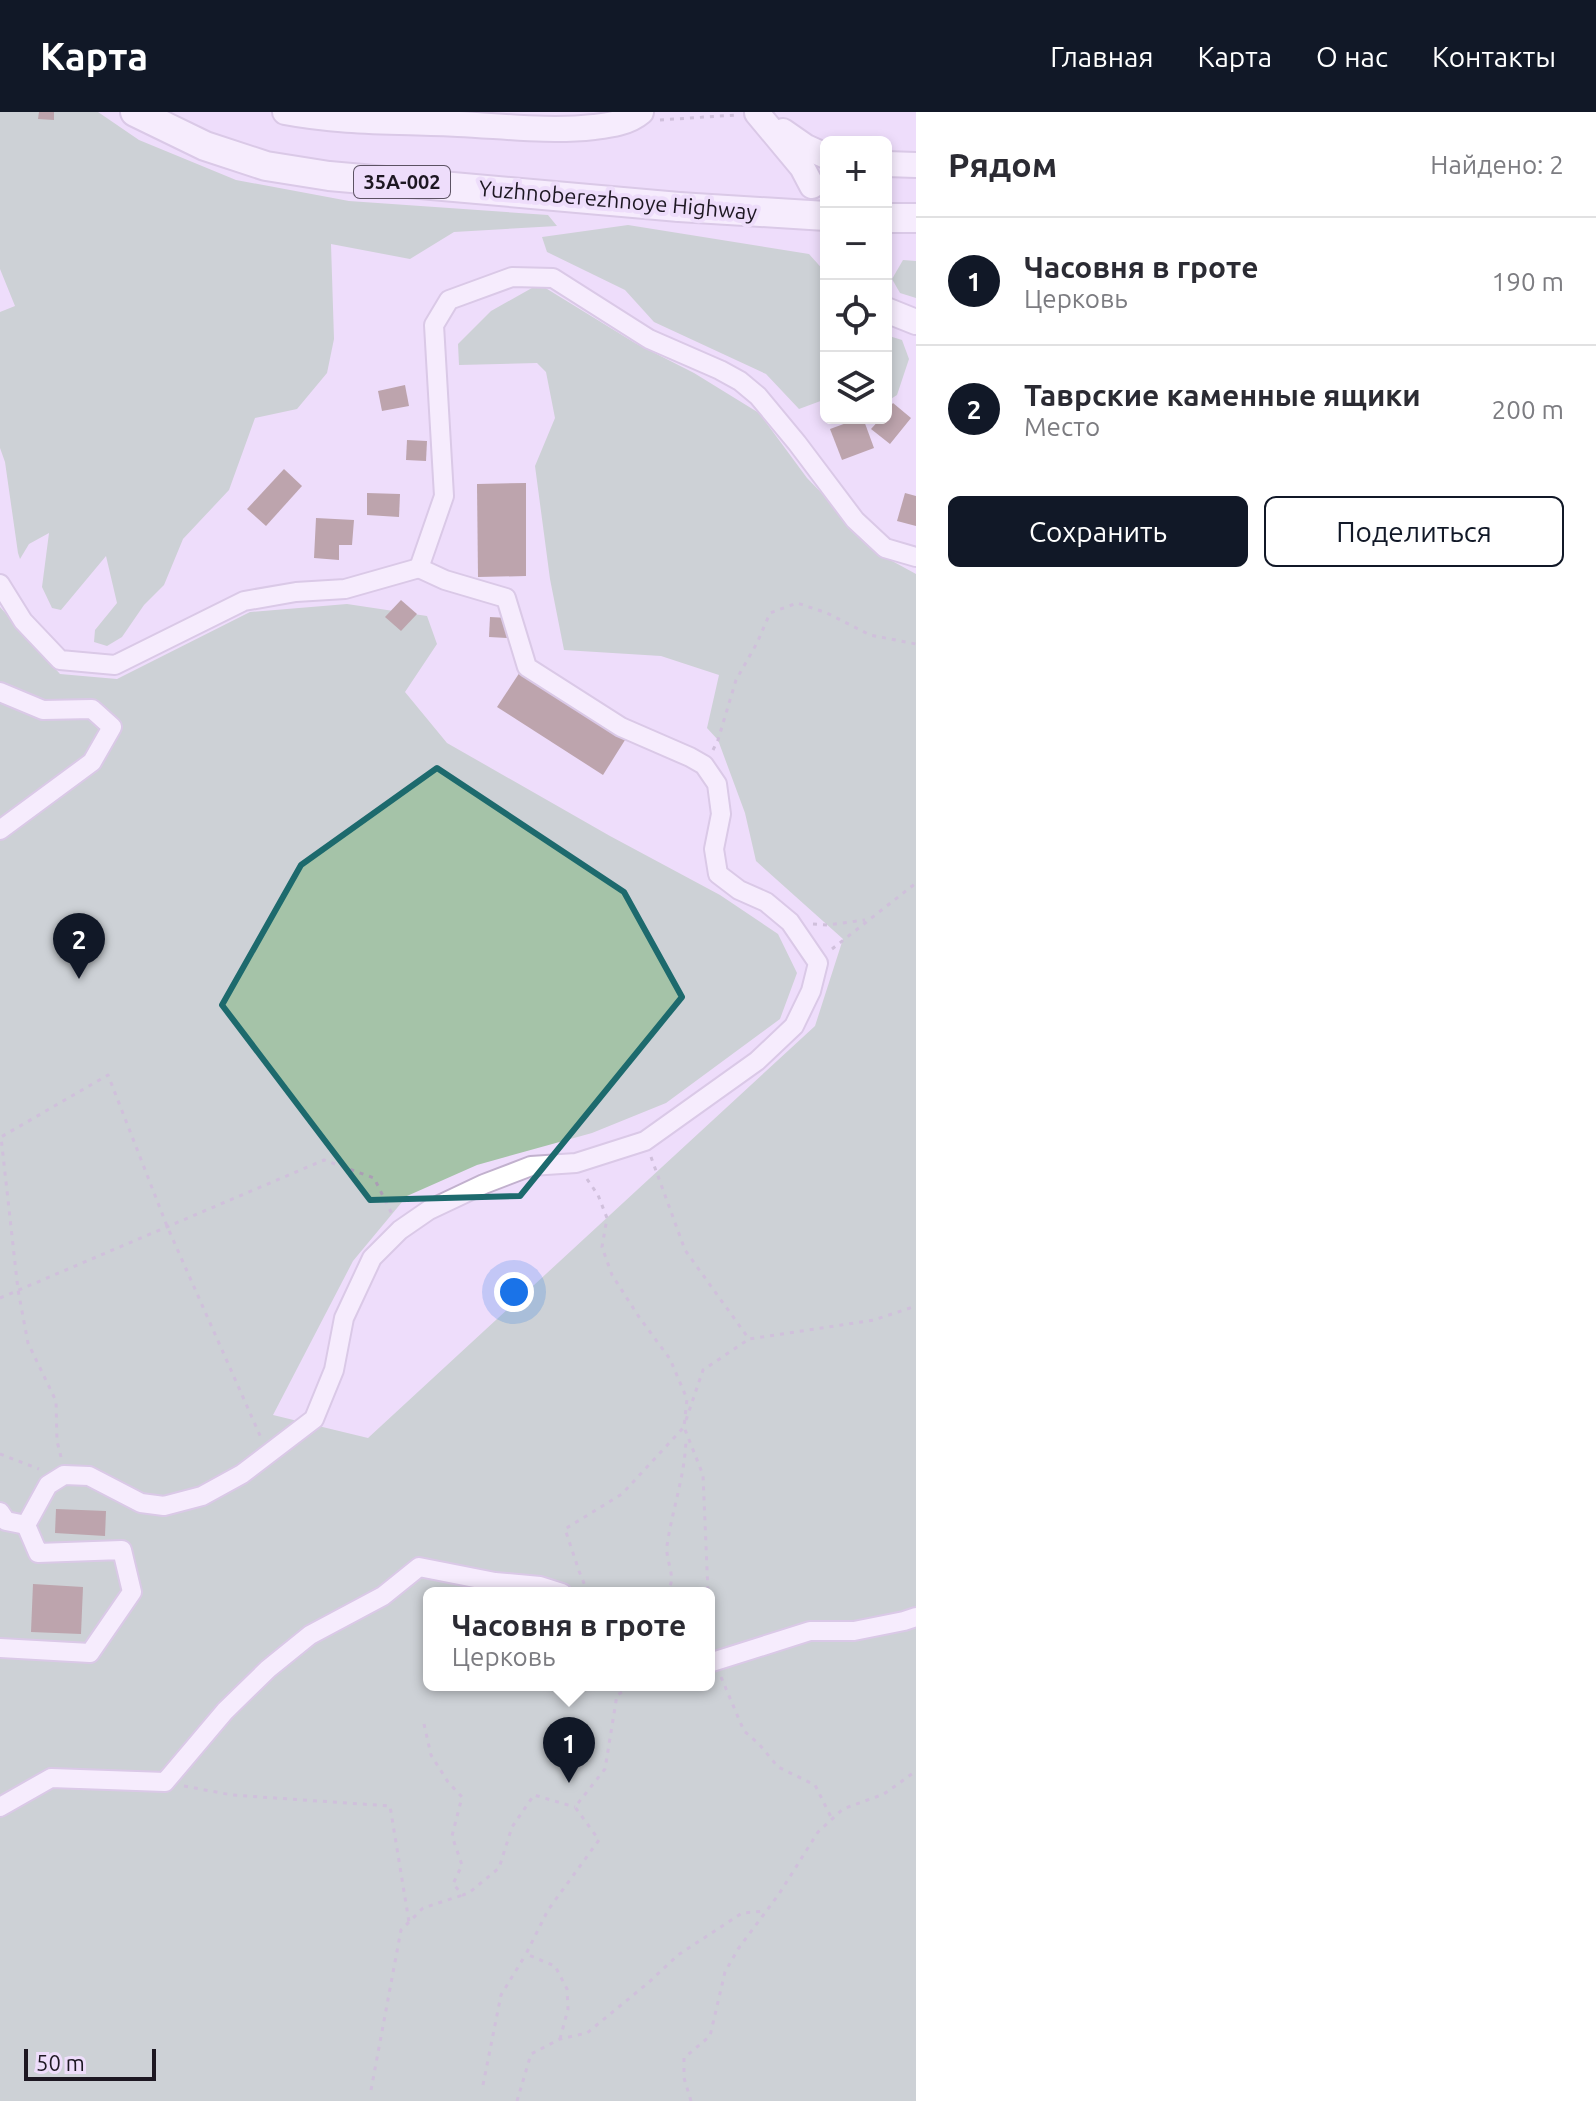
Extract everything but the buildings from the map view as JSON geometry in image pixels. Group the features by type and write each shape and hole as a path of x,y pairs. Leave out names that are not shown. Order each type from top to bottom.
{"highway":[{"name":"Yuzhnoberezhnoye Highway","path":"135,112 205,146 266,166 329,176 680,201 820,203"},
{"name":"Yuzhnoberezhnoye Highway","path":"169,112 214,134 271,153 331,164 680,201"},
{"path":"892,204 916,204"},
{"path":"892,218 916,218"}],"main road":[{"path":"285,112 353,120 551,128 616,124 641,112"},
{"path":"756,112 820,153"},
{"path":"756,112 802,167 820,198"},
{"path":"892,312 916,322"}],"street":[{"path":"419,568 444,496 434,325 449,300 512,277 553,278 649,339 740,381 758,396 797,443 855,520 885,548 916,557"},
{"path":"0,584 23,621 60,660 115,665 244,601 296,592 345,589 419,568 445,580 506,598 527,667 621,727 704,765 717,784 721,814 714,849 718,874 739,890 766,902 790,922 818,963 811,991 794,1026 757,1061 645,1141 576,1163 531,1166 429,1210 400,1230 372,1258 344,1318 334,1370 314,1419 242,1474 202,1496 164,1506 141,1503 89,1476 64,1475 48,1485 26,1525"},
{"path":"0,692 43,710 92,709 112,727 92,762 0,830"},
{"path":"0,1512 6,1521 26,1525"},
{"path":"0,1648 90,1653 132,1592 122,1550 38,1553 26,1525"},
{"path":"0,1807 51,1778 165,1782 225,1711 268,1669 310,1635 383,1596 419,1567 495,1582 543,1587"},
{"path":"715,1661 810,1631 854,1631 916,1617"}],"path":[{"path":"616,124 756,112"},
{"path":"704,765 718,740 736,680 770,613 797,603 827,613 870,635 916,644"},
{"path":"818,963 836,945 916,883"},
{"path":"790,922 827,925 869,920"},
{"path":"0,1454 64,1475 57,1441 56,1401 28,1343 18,1290 1,1137 108,1075 167,1226 268,1454"},
{"path":"645,1141 685,1250 749,1339"},
{"path":"0,1298 324,1160 374,1178 400,1230"},
{"path":"576,1163 598,1195 607,1218 602,1247 612,1275 670,1359 687,1399 684,1427 703,1475 708,1587"},
{"path":"0,1197 7,1196"},
{"path":"586,1587 565,1529 622,1494 684,1427 703,1370 749,1339 874,1320 916,1306"},
{"path":"670,1587 673,1580 667,1549 681,1483 686,1434"},
{"path":"575,1807 605,1769 618,1691"},
{"path":"617,1695 624,1691"},
{"path":"424,1724 431,1755 462,1797 452,1836 462,1865 453,1884 463,1895"},
{"path":"759,1744 778,1767 815,1785 832,1819"},
{"path":"691,2101 684,2078 684,2058 710,2036 725,1972 738,1949 818,1832 843,1809 884,1794 916,1771"},
{"path":"165,1782 232,1795 390,1806 409,1922"},
{"path":"371,2090 401,1930 423,1908 470,1892 499,1868 512,1827 534,1795 575,1807 599,1840 548,1910 501,1995 483,2085"},
{"path":"517,2101 531,2054 560,2039 587,2033 678,1955 742,1913 766,1911"},
{"path":"526,1954 555,1966 567,1989 568,2009 560,2039"}],"highlighted area":[{"path":"437,768 624,892 682,997 520,1196 370,1200 222,1005 301,865"}],"green space":[{"path":"0,112 98,112 139,140 236,180 349,201 548,215 557,226 454,232 410,259 331,244 334,339 327,373 297,409 255,418 229,490 183,539 164,585 144,605 122,637 107,646 94,642 95,630 117,603 106,556 61,610 52,608 42,587 49,533 29,544 20,559 18,553 5,462 0,448 0,312 15,306 0,269"},
{"path":"628,225 809,254 820,266 820,401 799,409 766,374 654,322 625,290 547,252 542,237"},
{"path":"903,260 916,261 916,298 900,293 892,279"},
{"path":"539,284 759,413 807,478 883,556 916,574 916,2101 0,2101 0,607 60,674 117,679 250,612 347,604 427,616 437,644 405,692 447,743 720,895 778,934 797,973 780,1019 666,1103 592,1133 477,1165 407,1196 353,1261 273,1415 368,1438 815,1026 843,939 756,861 745,813 718,740 707,728 719,675 661,656 564,650 550,579 535,466 555,418 546,372 537,363 459,365 458,344 491,311"},
{"path":"892,337 902,340 909,359 897,395 892,398"}],"place":[{"name":"Таврские каменные ящики","path":"79,979"},
{"name":"Часовня в гроте","path":"569,1783"}]}
